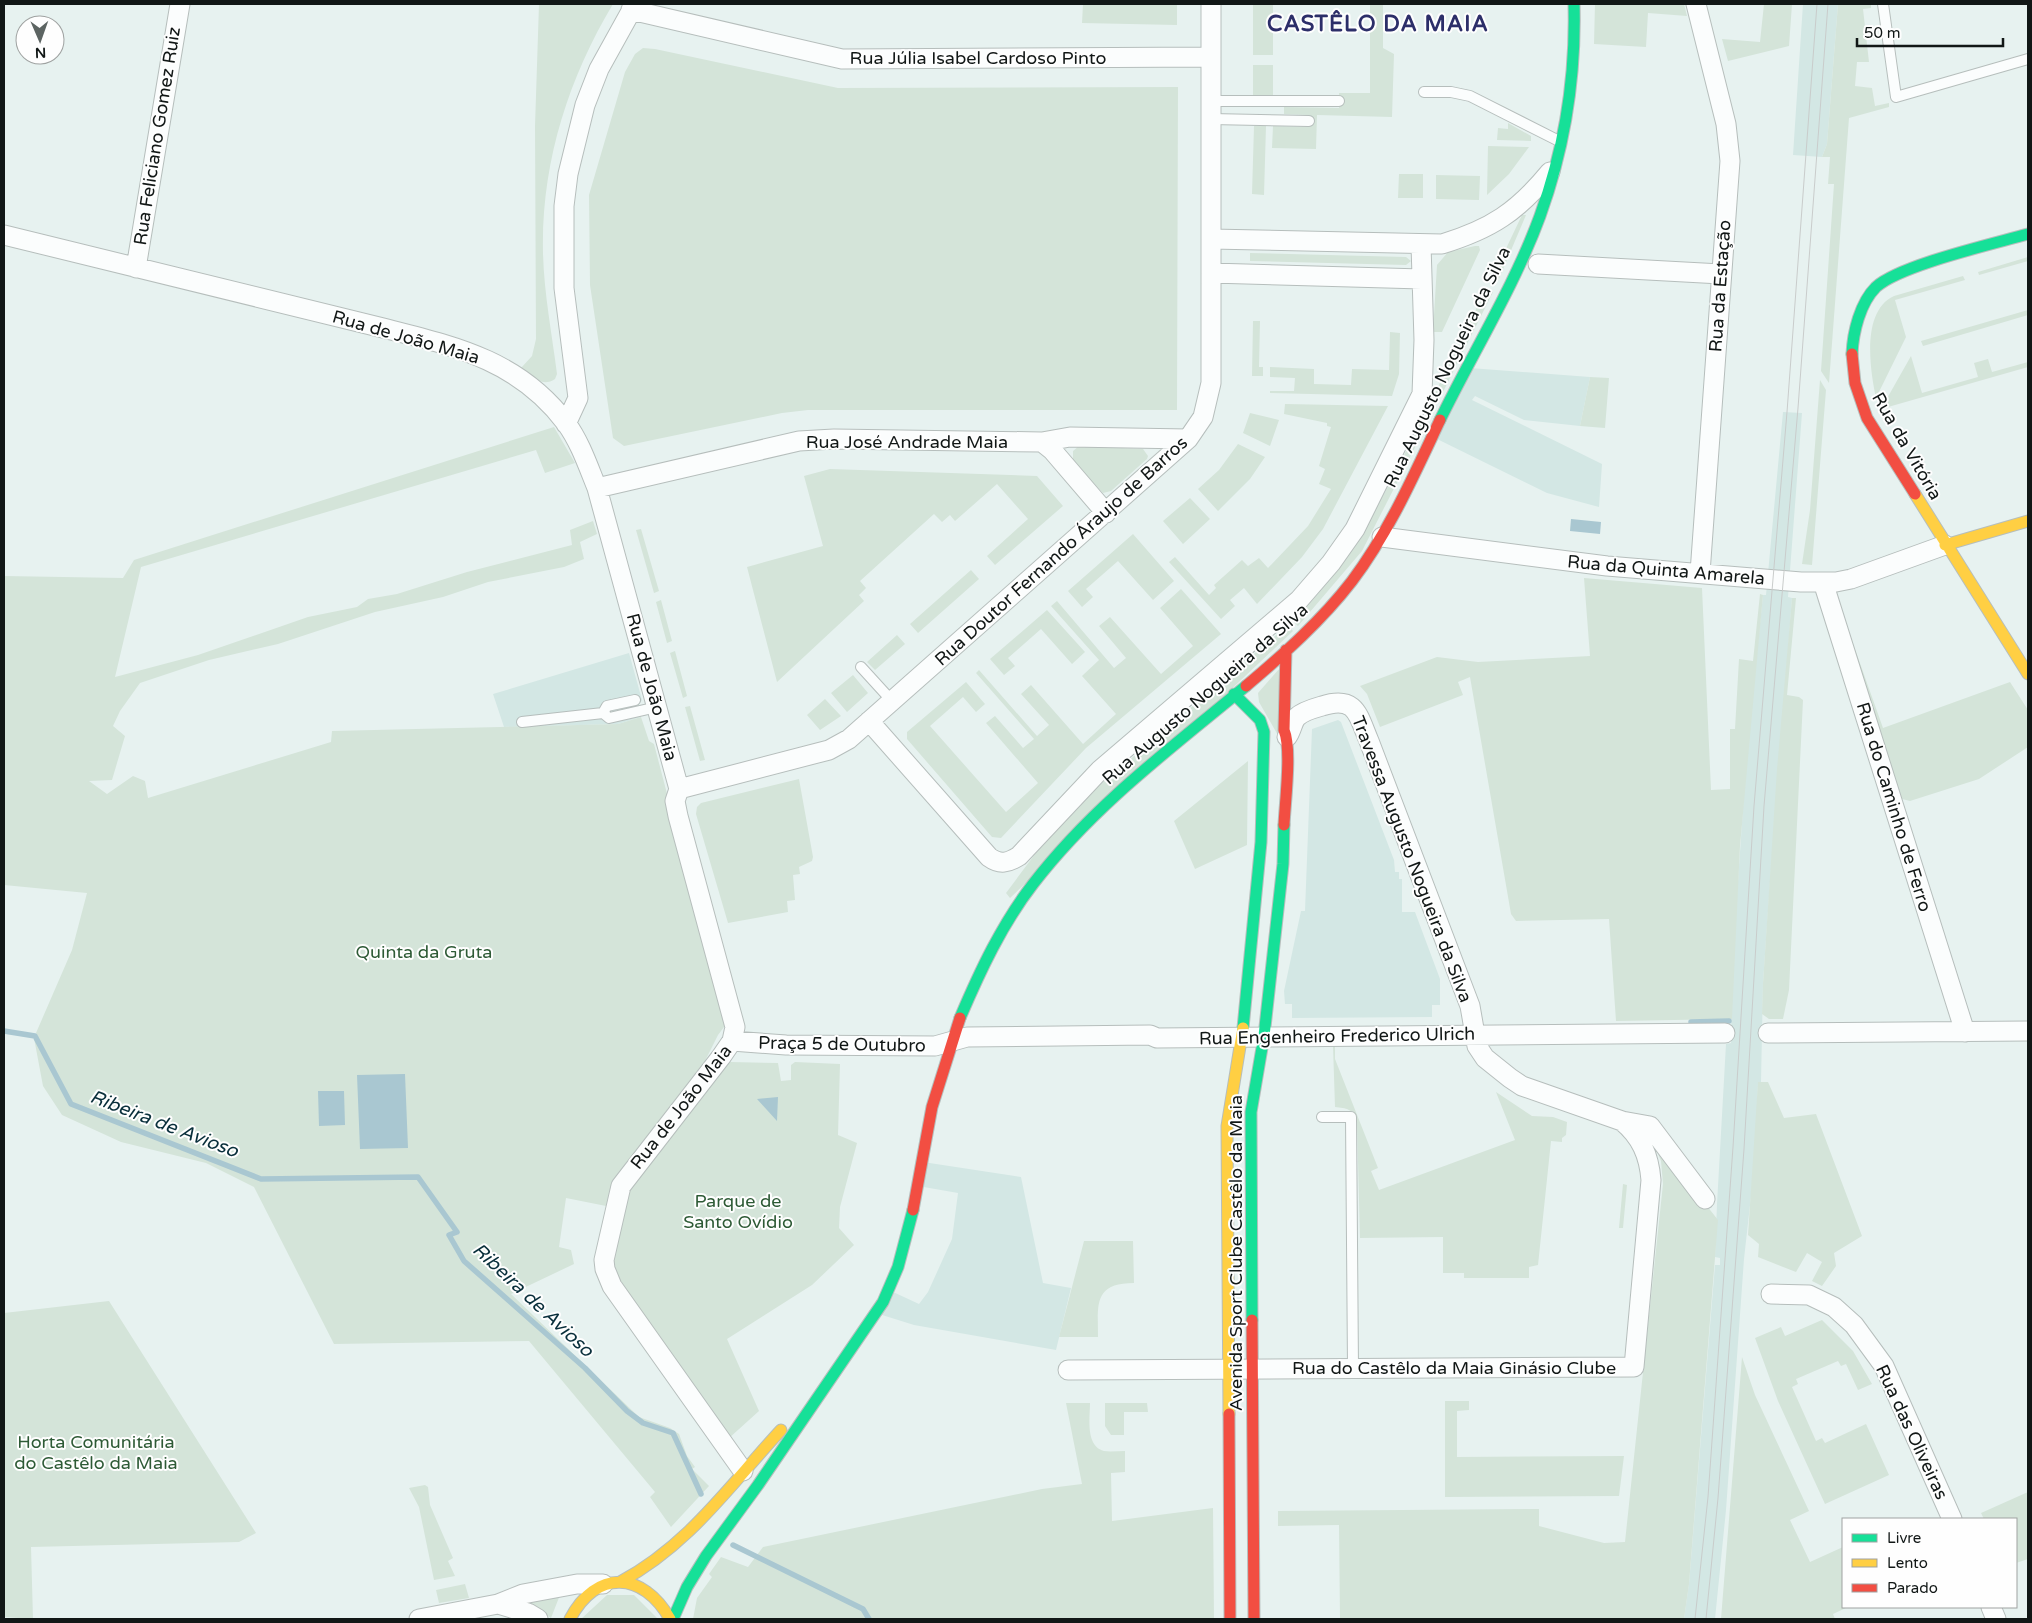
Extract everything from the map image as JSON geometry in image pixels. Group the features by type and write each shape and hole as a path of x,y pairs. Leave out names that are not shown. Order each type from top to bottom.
{"street":[{"name":"Rua Feliciano Gomez Ruiz","path":"136,268 180,4"},
{"name":"Rua Doutor Fernando Áraujo de Barros","path":"679,789 829,750 849,739 1188,439 1203,417 1210,382 1211,4"},
{"name":"Rua Augusto Nogueira da Silva","path":"672,1619 687,1585 773,1465 819,1392 876,1313 894,1279 904,1244 932,1104 951,1042 981,974 1010,919 1039,876 1104,805 1286,650 1334,603 1382,536 1532,236 1556,164 1571,97 1575,41 1574,4"},
{"name":"Rua da Estação","path":"1696,4 1729,142 1730,162 1700,572"},
{"name":"Rua Júlia Isabel Cardoso Pinto","path":"633,7 822,55 855,60 1211,57"},
{"path":"566,424 578,398 564,288 564,206 568,174 586,105 599,69 633,7"},
{"path":"1211,239 1442,244 1473,234 1502,220 1535,190 1556,164"},
{"name":"Rua da Vitória","path":"2028,234 1891,276 1876,286 1866,299 1856,326 1853,368 1862,407 1877,436 2028,674"},
{"name":"Rua de João Maia","path":"4,235 445,344 485,358 518,378 543,397 566,424 584,455 597,488 679,789 675,801 733,1013 735,1035 621,1186 604,1260 605,1269 612,1286 632,1316 743,1472"},
{"path":"869,721 989,857 995,862 1003,863 1019,856 1100,770 1304,595 1331,563 1354,529 1372,498 1422,394 1422,279 1420,245"},
{"path":"1547,264 1721,274"},
{"path":"1211,273 1422,279"},
{"name":"Rua José Andrade Maia","path":"597,488 759,449 806,441 834,439 1042,442 1070,437 1188,439"},
{"path":"1042,442 1052,450 1106,513"},
{"path":"1946,546 2028,521"},
{"name":"Rua da Quinta Amarela","path":"1382,536 1607,566 1823,582 1851,579 1946,546"},
{"name":"Rua do Caminho de Ferro","path":"1823,582 1965,1032"},
{"name":"Avenida Sport Clube Castêlo da Maia","path":"1254,1619 1251,1112 1264,1036 1283,864 1287,737 1284,730 1286,650"},
{"name":"Avenida Sport Clube Castêlo da Maia","path":"1230,1619 1227,1126 1241,1037 1261,842 1264,732 1260,720 1234,694"},
{"name":"Travessa Augusto Nogueira da Silva","path":"1287,737 1298,716 1320,707 1341,702 1350,705 1356,712 1470,1006 1475,1034"},
{"path":"1768,1033 2028,1031"},
{"name":"Rua Engenheiro Frederico Ulrich","path":"951,1042 967,1037 1150,1035 1158,1038 1725,1033"},
{"path":"1475,1034 1477,1046 1485,1058 1522,1086 1622,1121 1650,1126 1705,1199"},
{"name":"Praça 5 de Outubro","path":"732,1041 786,1045 935,1046 951,1042"},
{"name":"Rua do Castêlo da Maia Ginásio Clube","path":"1068,1370 1634,1367 1651,1180 1650,1166 1644,1148 1635,1133 1622,1121"},
{"name":"Rua das Oliveiras","path":"1771,1294 1809,1295 1834,1307 1854,1325 1884,1366 1952,1518"},
{"name":"Rua Augusto Nogueira da Silva","path":"570,1619 582,1598 613,1582 640,1573 675,1547 765,1446 819,1392"},
{"path":"418,1619 498,1604 523,1594 577,1584 613,1582 639,1585 654,1594 672,1619"},
{"path":"498,1604 528,1613 538,1619"}],"lane":[{"path":"1883,4 1896,97 2028,59"},
{"path":"1424,92 1451,92 1470,96 1561,142"},
{"path":"1211,110 1339,101"},
{"path":"1211,110 1309,121"},
{"path":"861,667 892,701"},
{"path":"602,714 607,706 635,700"},
{"path":"522,722 602,714 609,718 657,707"},
{"path":"1271,975 1283,976"},
{"path":"1322,1117 1351,1117 1353,1368"}],"shaded area":[{"path":"1803,4 1838,4 1827,144 1822,157 1793,155"},
{"path":"1470,368 1590,377 1580,426 1524,420 1475,396 1472,400 1602,464 1599,507 1547,493 1435,438"},
{"path":"1783,412 1802,413 1788,597 1792,598 1763,983 1761,1082 1758,1083 1755,1160 1744,1259 1726,1510 1715,1619 1684,1619 1689,1584 1715,1265 1720,1265 1720,1258 1715,1257 1717,1204 1726,1044 1731,1043 1732,970 1747,749 1763,595 1766,595"},
{"path":"629,653 642,700 639,704 641,717 618,724 504,727 493,694"},
{"path":"1338,720 1341,722 1394,860 1395,872 1399,872 1399,879 1402,879 1402,912 1415,912 1440,979 1440,1005 1432,1005 1432,1017 1292,1018 1292,1004 1285,1004 1284,991 1301,911 1305,911 1312,729"},
{"path":"923,1162 1021,1177 1043,1283 1071,1288 1056,1350 914,1325 879,1314 891,1291 919,1304 928,1292 952,1239 958,1193 918,1186"}],"green space":[{"path":"539,4 613,4 583,62 560,123 552,155 547,187 543,253 557,374 555,379 546,382 537,380 521,368 532,356 536,339 535,126"},
{"path":"1083,4 1177,4 1177,25 1082,23"},
{"path":"1253,4 1273,4 1273,55 1253,55"},
{"path":"1370,4 1383,4 1383,48 1394,54 1392,117 1317,115 1316,149 1272,148 1273,126 1309,127 1309,115 1284,114 1284,107 1339,108 1339,93 1370,93"},
{"path":"1595,4 1684,4 1687,16 1648,13 1646,47 1594,44"},
{"path":"1764,4 1792,4 1789,46 1728,61 1722,39 1760,42"},
{"path":"1838,4 1871,4 1871,8 1863,9 1869,62 1857,62 1855,86 1872,88 1875,106 1889,103 1889,107 1849,118 1829,383 1821,371 1834,184 1828,184 1830,157 1822,157 1827,144"},
{"path":"643,48 838,88 1178,87 1177,410 808,410 782,413 624,446 613,438 590,285 589,195 625,72 635,54"},
{"path":"1253,65 1273,65 1273,96 1253,96"},
{"path":"1508,123 1531,136 1531,141 1497,140 1498,128 1508,129"},
{"path":"1254,126 1266,126 1264,195 1252,194"},
{"path":"1488,146 1529,147 1509,174 1487,195"},
{"path":"1399,174 1423,174 1423,198 1398,198"},
{"path":"1436,175 1480,176 1479,200 1436,199"},
{"path":"1522,215 1526,215 1498,281 1492,278"},
{"path":"1479,246 1480,250 1442,332 1433,332 1437,265 1448,252"},
{"path":"1250,253 1406,257 1411,261 1406,265 1250,261"},
{"path":"2028,257 2028,261 1979,275 1978,272"},
{"path":"1963,276 1965,280 1895,300 1906,337 1876,398 1870,357 1870,342 1876,314 1894,296"},
{"path":"1486,289 1493,292 1437,404 1431,401"},
{"path":"2028,310 2028,315 1930,344 1923,346 1921,341"},
{"path":"1253,321 1260,321 1259,367 1263,367 1263,376 1252,376"},
{"path":"1390,332 1400,333 1399,374 1392,396 1270,393 1270,391 1294,391 1295,378 1270,377 1270,367 1314,369 1314,384 1351,385 1352,369 1389,370"},
{"path":"1911,356 1922,393 1978,377 1974,363 1988,359 1992,372 2028,362 2028,367 1881,409"},
{"path":"1590,377 1609,378 1605,428 1580,426"},
{"path":"1820,380 1826,390 1812,565 1802,564 1810,510"},
{"path":"1285,404 1388,406 1323,529 1302,557 1257,604 1244,588 1230,600 1235,606 1221,619 1169,562 1175,557 1209,595 1216,588 1214,585 1242,560 1248,566 1259,558 1268,568 1308,526 1331,489 1319,484 1325,469 1319,466 1331,427 1327,426 1327,423 1284,414"},
{"path":"1250,413 1279,420 1270,446 1243,433"},
{"path":"1423,417 1429,420 1362,551 1298,626 1293,621 1334,573 1352,549 1367,524"},
{"name":"Quinta da Gruta","path":"554,427 575,463 545,473 536,450 141,567 115,677 198,655 308,617 357,607 368,599 397,594 467,572 572,545 570,530 593,521 597,534 580,542 584,559 564,567 488,582 443,597 375,612 278,644 209,660 140,683 120,711 113,726 125,736 112,780 89,781 107,794 133,776 145,781 148,798 331,742 332,731 618,724 641,717 649,741 654,744 727,1023 718,1035 705,1061 612,1181 606,1206 566,1198 559,1247 571,1250 574,1264 511,1294 639,1417 670,1428 679,1434 687,1456 695,1467 692,1469 709,1486 671,1527 650,1497 655,1492 529,1341 334,1344 254,1187 206,1163 121,1142 62,1115 43,1086 34,1038 38,1037 36,1033 72,950 87,893 4,885 4,576 123,578 134,560"},
{"path":"1238,444 1265,457 1250,479 1218,511 1198,489 1219,470"},
{"path":"1079,446 1143,449 1148,456 1111,491 1103,493 1073,461 1073,451"},
{"path":"830,469 1037,476 1063,506 995,565 987,556 1028,519 997,484 955,521 950,515 942,522 934,514 860,581 866,588 859,595 864,601 777,682 747,567 823,546 804,476"},
{"path":"1190,498 1210,519 1183,544 1163,521"},
{"path":"641,529 659,591 654,593 636,530"},
{"path":"1133,534 1174,581 1153,600 1118,561 1086,589 1093,597 1082,607 1068,591"},
{"path":"971,570 979,579 918,633 910,624"},
{"path":"1584,578 1702,588 1711,790 1730,789 1730,729 1735,729 1739,659 1753,661 1760,594 1763,595 1740,846 1732,1019 1616,1021 1609,919 1516,921 1511,914 1470,677 1458,682 1463,695 1380,727 1367,694 1360,686 1437,657 1478,662 1590,656"},
{"path":"1181,589 1221,634 1086,748 1001,838 992,837 907,739 907,732 966,682 985,704 976,712 963,697 930,726 1006,812 1038,783 986,723 995,716 1023,748 1034,739 976,673 979,670 1037,736 1049,725 1021,694 1031,685 1083,744 1116,714 1082,676 1099,660 1051,606 1057,601 1114,668 1126,658 1099,626 1110,617 1161,674 1193,646 1160,608"},
{"path":"1792,598 1796,598 1787,695 1799,697 1803,700 1789,990 1783,1019 1769,1019 1762,1014 1763,983 1777,769"},
{"path":"661,600 672,641 667,643 656,602"},
{"path":"1047,610 1085,652 1072,664 1041,629 1008,658 1015,666 1004,675 990,659"},
{"path":"1288,625 1293,631 1010,898 1006,893 1038,850 1093,791"},
{"path":"897,635 905,644 875,670 867,662"},
{"path":"1851,638 1883,728 2010,682 2028,710 2028,747 1979,779 1910,801 1898,798 1848,639"},
{"path":"675,651 687,696 683,698 670,653"},
{"path":"1280,668 1279,737 1259,702 1258,693"},
{"path":"853,675 868,693 847,712 831,693"},
{"path":"825,699 841,716 820,730 807,715"},
{"path":"690,706 705,760 700,761 685,707"},
{"path":"1248,761 1247,845 1195,869 1174,821"},
{"path":"799,779 813,857 812,861 799,867 800,874 793,875 795,900 787,901 788,912 728,923 696,814 697,807 701,803"},
{"path":"1333,1046 1335,1046 1335,1059 1378,1168 1371,1171 1379,1190 1515,1140 1496,1092 1532,1116 1553,1117 1567,1122 1566,1135 1562,1138 1562,1142 1551,1141 1538,1265 1529,1267 1529,1278 1464,1278 1464,1273 1443,1273 1443,1237 1360,1238 1357,1122 1352,1112 1335,1107"},
{"name":"Parque de Santo Ovídio","path":"730,1062 778,1063 781,1081 791,1080 791,1065 795,1062 840,1064 838,1135 857,1143 840,1207 839,1228 854,1245 812,1285 727,1339 759,1411 728,1439 618,1284 613,1261 630,1185"},
{"path":"1758,1082 1768,1082 1784,1118 1816,1114 1862,1236 1834,1253 1836,1266 1822,1286 1812,1281 1822,1262 1807,1253 1796,1272 1758,1257 1759,1244 1748,1235"},
{"path":"1648,1131 1718,1220 1689,1584 1684,1619 1340,1619 1339,1525 1278,1526 1278,1511 1539,1509 1539,1526 1604,1543 1625,1542 1663,1184 1661,1161"},
{"path":"1623,1184 1627,1185 1623,1228 1619,1228"},
{"path":"1084,1241 1133,1241 1134,1283 1111,1287 1101,1298 1098,1315 1098,1337 1059,1337"},
{"name":"Horta Comunitária do Castêlo da Maia","path":"109,1301 256,1533 239,1542 31,1547 33,1619 4,1617 4,1313"},
{"path":"1822,1320 1853,1351 1872,1384 1858,1390 1846,1364 1841,1366 1838,1361 1796,1379 1798,1384 1792,1387 1816,1441 1822,1438 1825,1443 1866,1424 1889,1475 1825,1504 1778,1401 1755,1338 1781,1327 1785,1336"},
{"path":"1742,1357 1755,1395 1809,1511 1790,1520 1810,1562 1842,1547 1842,1608 1846,1608 1833,1614 1835,1619 1721,1619"},
{"path":"1445,1401 1469,1401 1469,1410 1457,1411 1457,1457 1624,1456 1619,1496 1445,1497"},
{"path":"1066,1403 1090,1403 1089,1423 1094,1443 1104,1451 1125,1451 1125,1472 1111,1473 1112,1521 1213,1508 1214,1619 693,1619 697,1598 712,1577 709,1574 721,1557 748,1567 763,1547 1042,1489 1082,1484"},
{"path":"1105,1403 1147,1403 1148,1412 1124,1412 1124,1435 1111,1435 1105,1426"},
{"path":"425,1485 428,1487 430,1505 453,1558 448,1561 455,1576 434,1580 419,1507 409,1488"},
{"path":"2028,1492 2028,1559 2017,1563 2017,1518 1984,1518 1981,1513"},
{"path":"465,1584 469,1598 439,1603 436,1590"},
{"path":"560,1595 551,1618 528,1604 528,1602"},
{"path":"607,1595 634,1595 658,1619 581,1619"}],"water":[{"path":"1571,519 1601,522 1600,534 1570,531"},
{"path":"405,1074 408,1148 360,1149 357,1075"},
{"path":"318,1091 344,1091 345,1125 319,1126"},
{"path":"778,1097 777,1121 757,1099"}],"waterway":[{"path":"1691,1022 1729,1021"},
{"name":"Ribeira de Avioso","path":"4,1031 35,1036 71,1104 261,1179 418,1177 457,1232 449,1235 464,1261 585,1368 627,1411 643,1423 673,1433 701,1494"},
{"name":"Ribeira de Avioso","path":"733,1545 863,1609 869,1619"}],"tram line":[{"path":"1695,1619 1708,1497 1733,1147 1754,806 1787,412 1817,4"},
{"path":"1706,1619 1718,1498 1744,1149 1764,806 1798,408 1828,4"}],"traffic: fast":[{"path":"1440,420 1518,268 1530,242 1549,190 1562,138 1571,85 1574,4"},
{"path":"1852,354 1858,318 1870,294 1876,287 1888,279 1925,263 2028,234"},
{"path":"960,1018 984,965 1011,915 1056,856 1107,803 1161,755 1246,686"},
{"path":"1234,694 1260,720 1264,732 1261,842 1243,1028"},
{"path":"1252,1320 1251,1112 1264,1036 1283,864 1284,825"},
{"path":"673,1619 687,1587 706,1556 758,1485 883,1302 898,1267 913,1210"}],"traffic: slow":[{"path":"1915,494 2028,674"},
{"path":"1945,545 2028,521"},
{"path":"1229,1414 1227,1126 1243,1028"},
{"path":"620,1582 667,1551 688,1532 781,1430"},
{"path":"570,1619 581,1603 593,1591 606,1584 620,1582 633,1585 647,1592 659,1603 670,1619"}],"traffic: jam":[{"path":"1852,354 1855,383 1867,418 1915,494"},
{"path":"1246,686 1302,636 1352,581 1389,523 1440,420"},
{"path":"1284,825 1288,762 1284,730 1286,650"},
{"path":"913,1210 932,1107 960,1018"},
{"path":"1252,1320 1254,1619"},
{"path":"1229,1414 1230,1619"}],"district":[{"name":"CASTÊLO DA MAIA","path":"1378,24"}]}
